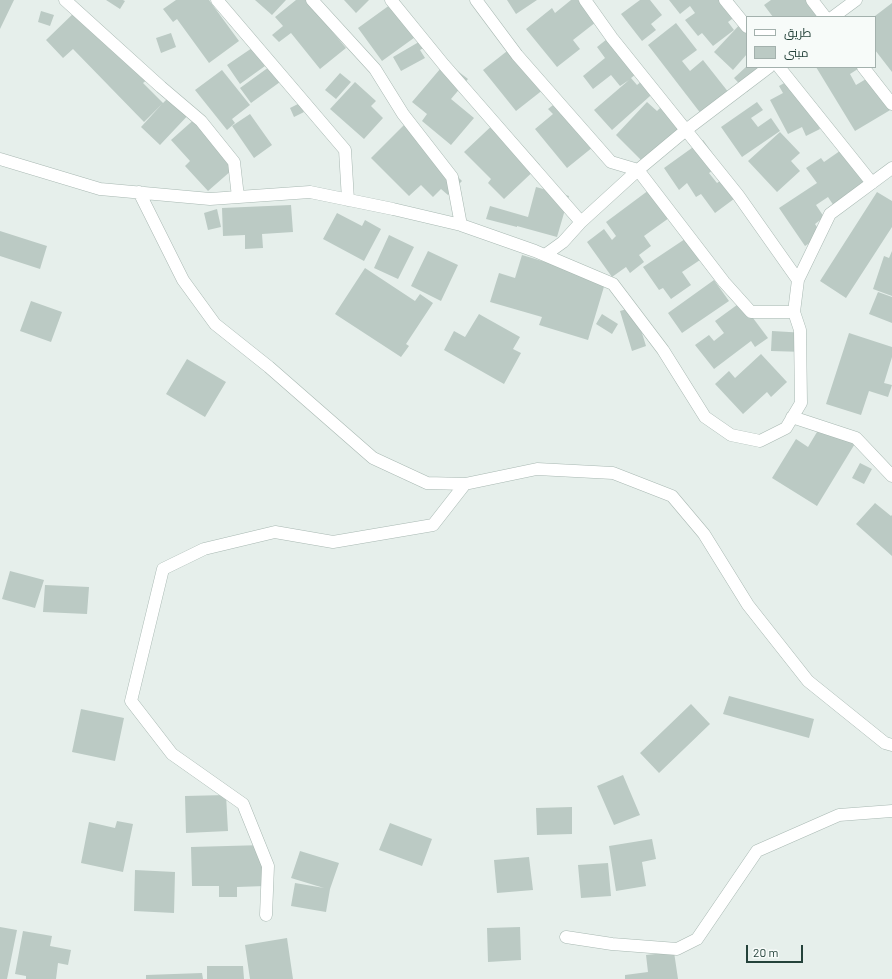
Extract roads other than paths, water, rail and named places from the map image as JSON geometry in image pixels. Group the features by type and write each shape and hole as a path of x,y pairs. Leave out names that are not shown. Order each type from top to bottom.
{"street":[{"path":"65,0 161,88 201,121 234,162 238,197"},
{"path":"217,0 345,150 348,200"},
{"path":"312,0 375,69 404,114 452,177 461,225"},
{"path":"391,0 450,71 581,222"},
{"path":"476,0 517,55 611,162 638,170 724,282 751,312 794,312"},
{"path":"585,0 612,38 738,195 798,280"},
{"path":"725,0 746,26"},
{"path":"812,0 824,16"},
{"path":"835,16 856,0"},
{"path":"545,255 563,242 581,222 638,170 686,130 768,68"},
{"path":"780,68 872,182"},
{"path":"865,68 892,104"},
{"path":"0,159 100,189 210,199 310,192 461,225 545,255 613,284 663,350 705,417 731,436 760,441 786,428 801,403 800,330 794,312 798,280 830,214 892,168"},
{"path":"139,192 165,247 183,280 215,324 269,367 373,458 428,483 465,484 537,469 613,473 672,496 704,534 748,606 808,681 885,743 892,745"},
{"path":"792,417 856,438 892,476"},
{"path":"266,915 268,866 243,804 172,754 131,700 163,569 204,549 275,532 333,542 433,525 465,484"},
{"path":"566,937 612,944 677,949 697,939 758,851 839,815 892,811"}]}
